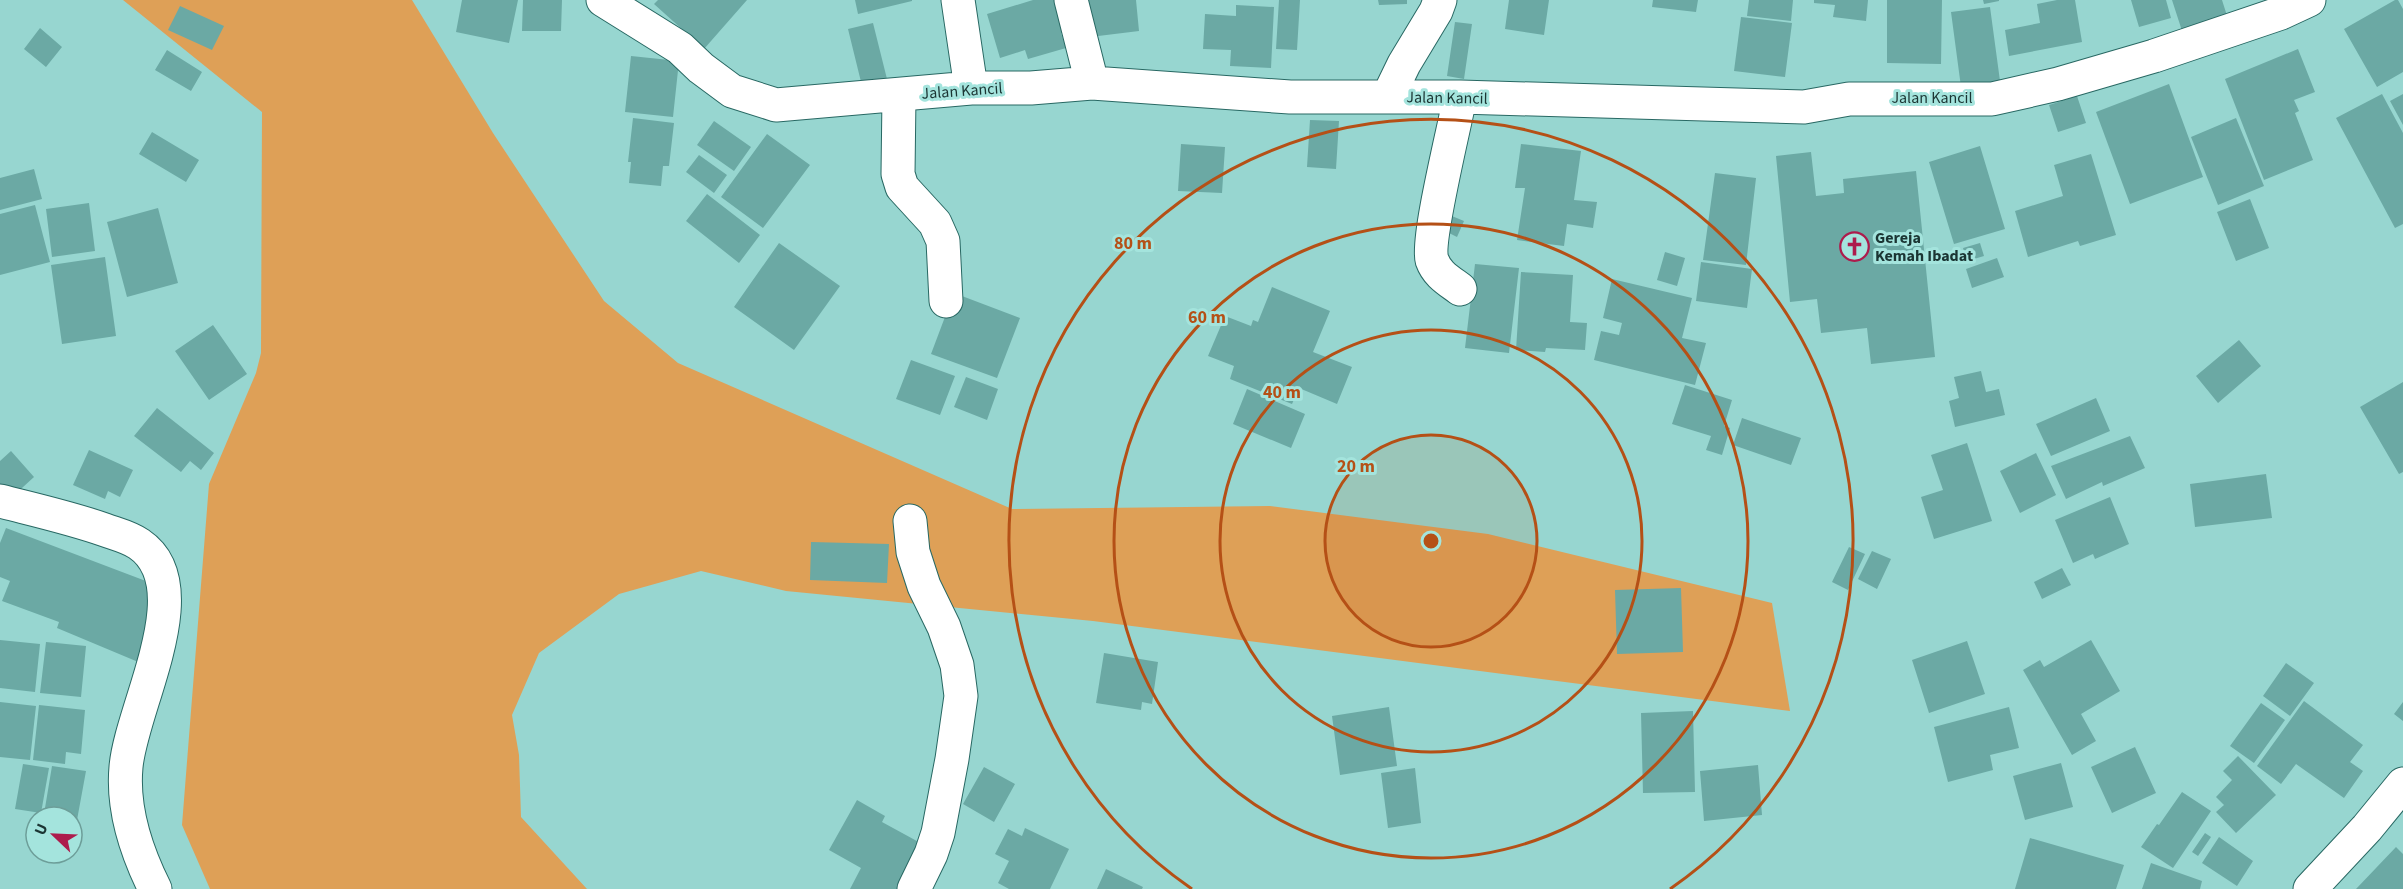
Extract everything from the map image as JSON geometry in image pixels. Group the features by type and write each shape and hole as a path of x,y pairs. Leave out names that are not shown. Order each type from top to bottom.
{"street":[{"name":"Jalan Kancil","path":"603,0 663,36 732,91 776,105 971,88 1031,88 1092,83 1290,97 1460,97 1804,107 1849,99 1992,99 2058,84 2154,56 2281,13 2308,0"},
{"path":"958,0 971,88"},
{"path":"1071,0 1092,83"},
{"path":"1388,97 1440,0"},
{"path":"899,96 898,174 902,187 935,223 943,241 946,301"},
{"path":"1460,97 1432,234 1431,258 1438,273 1460,289"},
{"path":"0,501 78,520 138,543 147,550 155,562 164,584 166,604 163,628 134,726 126,766 126,795 130,826 155,889"},
{"path":"910,521 913,552 924,586 944,627 957,665 961,696 938,833 932,854 914,889"},
{"path":"2310,889 2367,828 2403,784"}],"shaded area":[{"path":"123,0 412,0 493,133 604,301 678,363 1012,509 1270,506 1488,534 1772,603 1790,711 1093,621 786,591 701,571 619,594 539,653 512,715 519,755 521,817 587,889 210,889 182,825 209,484 256,373 261,353 262,112"}],"building":[{"path":"462,0 518,0 509,43 456,32"},
{"path":"523,0 562,0 561,31 522,31"},
{"path":"658,0 747,0 704,49 654,4"},
{"path":"855,0 912,0 912,1 858,14"},
{"path":"1033,0 1059,0 1069,31 1061,33 1066,48 1028,59 1025,50 1000,58 987,14"},
{"path":"1086,0 1136,0 1139,31 1090,37"},
{"path":"1279,0 1300,0 1297,50 1276,49"},
{"path":"1378,0 1407,0 1407,4 1379,5"},
{"path":"1509,0 1549,0 1544,35 1505,29"},
{"path":"1653,0 1698,0 1696,12 1652,7"},
{"path":"1749,0 1793,0 1791,21 1747,16"},
{"path":"1814,0 1868,0 1866,21 1833,17 1835,5 1814,3"},
{"path":"1887,0 1942,0 1941,64 1887,63"},
{"path":"1983,0 1999,0 1999,1 1984,4"},
{"path":"2057,0 2075,0 2082,42 2009,56 2005,30 2040,23 2037,4"},
{"path":"2131,0 2166,0 2171,18 2139,27"},
{"path":"2172,0 2222,0 2229,22 2184,37"},
{"path":"2398,0 2403,9 2403,72 2377,87 2344,29"},
{"path":"1236,5 1274,7 1271,68 1230,66 1231,50 1203,49 1205,14 1236,16"},
{"path":"180,6 224,26 212,50 168,30"},
{"path":"1990,7 2000,81 1961,87 1951,12"},
{"path":"1741,17 1792,23 1785,77 1734,71"},
{"path":"1455,22 1472,24 1464,79 1447,76"},
{"path":"873,23 888,83 863,90 848,29"},
{"path":"40,28 62,47 46,67 24,49"},
{"path":"2298,49 2315,92 2294,100 2299,111 2295,113 2313,160 2264,180 2225,79"},
{"path":"167,50 202,72 191,91 155,70"},
{"path":"631,56 679,61 673,117 625,112"},
{"path":"2169,84 2203,177 2130,204 2096,112"},
{"path":"2382,94 2403,133 2403,224 2395,228 2336,118"},
{"path":"2403,94 2403,125 2390,101"},
{"path":"2077,96 2086,123 2058,132 2049,105"},
{"path":"633,118 674,123 669,166 663,166 661,186 629,183 631,162 628,162"},
{"path":"2236,118 2264,186 2218,205 2191,137"},
{"path":"1310,120 1339,121 1336,169 1307,167"},
{"path":"714,121 751,147 734,171 697,145"},
{"path":"152,132 199,160 186,182 139,154"},
{"path":"767,134 810,165 763,228 721,197"},
{"path":"1181,144 1225,147 1222,193 1178,191"},
{"path":"1521,144 1581,151 1574,200 1597,202 1593,228 1567,224 1564,246 1517,240 1525,188 1515,188"},
{"path":"1980,146 2005,229 1954,244 1929,162"},
{"name":"Gereja Kemah Ibadat","path":"1811,152 1816,196 1844,193 1843,179 1916,171 1935,357 1871,364 1867,328 1821,333 1817,299 1790,302 1776,156"},
{"path":"2091,154 2116,235 2080,246 2078,241 2028,257 2015,211 2063,196 2054,165"},
{"path":"699,155 727,175 714,193 686,172"},
{"path":"34,169 42,199 0,210 0,178"},
{"path":"1715,173 1756,178 1746,265 1703,260"},
{"path":"707,194 760,235 739,263 686,221"},
{"path":"2250,199 2269,248 2236,261 2217,212"},
{"path":"89,203 95,251 52,257 46,209"},
{"path":"35,205 50,262 0,275 0,214"},
{"path":"158,208 178,283 127,297 107,222"},
{"path":"1447,214 1464,221 1457,237 1441,229"},
{"path":"779,243 840,286 794,350 734,307"},
{"path":"1980,243 1984,256 1967,261 1963,248"},
{"path":"1665,252 1685,258 1677,286 1657,280"},
{"path":"105,257 116,336 62,344 51,265"},
{"path":"1997,258 2004,277 1972,288 1966,269"},
{"path":"1701,262 1752,269 1747,308 1696,301"},
{"path":"1475,264 1519,268 1509,353 1465,348"},
{"path":"1521,272 1573,275 1570,322 1587,323 1585,350 1546,348 1545,352 1516,350"},
{"path":"1612,279 1692,298 1682,338 1706,343 1695,385 1594,360 1601,331 1619,335 1622,323 1603,318"},
{"path":"1272,287 1330,311 1313,352 1352,367 1337,404 1299,388 1292,404 1230,379 1234,366 1208,356 1225,316 1251,326 1253,320 1258,322"},
{"path":"954,293 1020,318 997,378 931,354"},
{"path":"213,325 247,374 209,400 175,351"},
{"path":"2239,340 2261,366 2218,403 2196,376"},
{"path":"911,360 955,376 940,415 896,399"},
{"path":"1981,371 1986,392 1999,389 2005,415 1955,427 1949,401 1959,398 1954,377"},
{"path":"966,377 998,389 987,420 954,407"},
{"path":"2403,382 2403,472 2399,474 2360,407"},
{"path":"1685,385 1732,400 1724,426 1730,428 1722,455 1706,450 1711,436 1672,424"},
{"path":"1247,389 1305,414 1291,448 1233,424"},
{"path":"2096,398 2110,431 2051,456 2036,424"},
{"path":"157,408 214,453 201,470 190,461 181,472 134,436"},
{"path":"1742,418 1801,438 1791,465 1733,445"},
{"path":"2130,436 2145,468 2103,486 2102,482 2066,499 2051,466"},
{"path":"1967,443 1992,521 1934,539 1921,497 1943,490 1931,455"},
{"path":"89,450 133,470 120,497 108,491 105,499 73,485"},
{"path":"11,451 34,477 11,498 0,486 0,461"},
{"path":"2036,453 2056,495 2020,513 2000,471"},
{"path":"2266,474 2272,518 2195,527 2190,484"},
{"path":"2110,497 2129,544 2095,559 2093,554 2073,563 2055,520"},
{"path":"6,528 159,586 143,664 57,628 59,622 2,601 10,581 0,577 0,543"},
{"path":"811,542 889,544 887,583 810,580"},
{"path":"1849,547 1865,554 1848,590 1832,582"},
{"path":"1872,551 1891,559 1877,589 1858,579"},
{"path":"2062,568 2071,585 2042,599 2034,582"},
{"path":"1681,588 1683,652 1617,654 1615,590"},
{"path":"0,640 40,644 35,692 0,688"},
{"path":"2091,640 2120,691 2081,714 2096,741 2072,755 2023,670 2040,660 2044,667"},
{"path":"1967,641 1985,694 1929,713 1912,660"},
{"path":"46,642 86,646 81,697 40,693"},
{"path":"1104,653 1158,662 1152,704 1142,702 1141,710 1096,703"},
{"path":"2286,663 2314,683 2290,716 2263,696"},
{"path":"2304,701 2363,745 2350,762 2363,771 2344,798 2296,764 2281,784 2257,766"},
{"path":"0,702 36,706 30,760 0,757"},
{"path":"2403,702 2403,721 2394,714"},
{"path":"2261,703 2285,720 2254,763 2230,746"},
{"path":"39,705 85,710 81,754 66,752 65,764 33,760"},
{"path":"1389,707 1397,766 1340,775 1332,716"},
{"path":"2009,707 2019,748 1990,755 1993,770 1948,782 1934,727"},
{"path":"1693,711 1695,792 1643,793 1641,713"},
{"path":"2135,747 2156,793 2112,813 2091,767"},
{"path":"2238,756 2276,795 2236,833 2216,812 2224,805 2216,797 2232,780 2223,771"},
{"path":"2061,763 2073,807 2025,820 2013,776"},
{"path":"23,764 49,768 42,805 24,805 24,810 15,809"},
{"path":"1758,765 1762,815 1704,821 1700,771"},
{"path":"52,766 86,771 80,805 46,805"},
{"path":"984,767 1015,784 994,822 963,804"},
{"path":"1415,768 1421,823 1388,828 1381,773"},
{"path":"2182,792 2211,811 2173,868 2141,847"},
{"path":"857,800 885,816 882,822 926,846 903,889 850,889 861,868 829,850"},
{"path":"1025,828 1069,849 1050,889 1009,889 998,883 1009,861 995,854 1008,829 1022,836"},
{"path":"2205,833 2211,837 2198,856 2192,852"},
{"path":"2219,837 2253,861 2237,886 2202,863"},
{"path":"2030,838 2124,865 2116,889 2015,889"},
{"path":"2396,847 2403,854 2403,889 2356,889"},
{"path":"2151,863 2202,881 2200,889 2142,889"},
{"path":"1106,869 1143,887 1142,889 1097,889"}],"place":[{"name":"Gereja Kemah Ibadat","path":"1854,247"}]}
